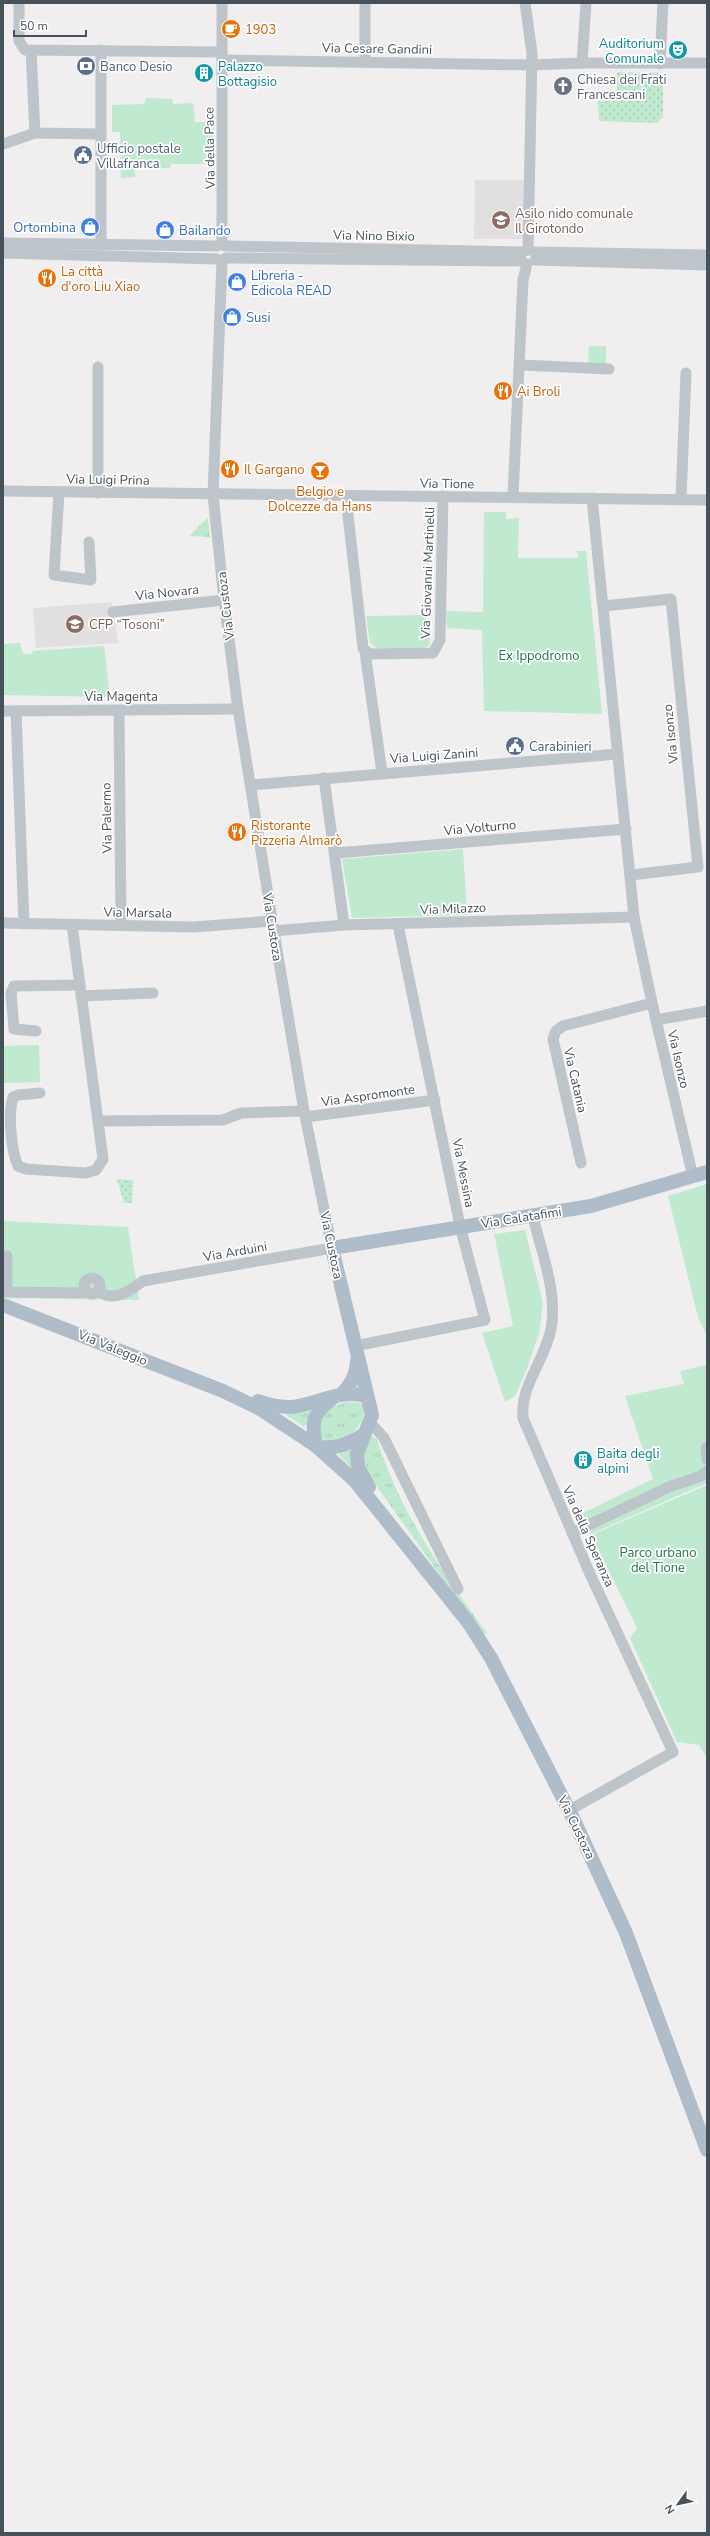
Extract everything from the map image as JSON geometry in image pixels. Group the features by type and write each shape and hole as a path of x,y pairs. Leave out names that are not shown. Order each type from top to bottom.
{"main road":[{"name":"Via Calatafimi","path":"332,1248 460,1226 591,1206 707,1172"},
{"name":"Via Custoza","path":"332,1248 372,1415 363,1435 357,1454 358,1467 394,1524 395,1530"},
{"name":"Via Valeggio","path":"3,1305 222,1391"},
{"name":"Via Custoza","path":"316,1446 312,1427 322,1406 336,1397 356,1375 356,1351"},
{"name":"Via Custoza","path":"222,1391 277,1418 316,1446 355,1481 468,1622 491,1658 574,1818 626,1934 707,2150"},
{"path":"222,1391 273,1406 291,1407 336,1397 360,1394 367,1397"},
{"path":"316,1446 329,1448 339,1446 363,1435"}],"street":[{"path":"19,3 19,41 25,50 31,50 34,133"},
{"name":"Via della Pace","path":"221,245 222,3"},
{"path":"365,3 365,62"},
{"path":"513,497 521,365 523,280 528,257 532,66 525,3"},
{"path":"575,3 586,3 582,63"},
{"path":"660,64 663,3"},
{"name":"Via Cesare Gandini","path":"31,50 101,50 365,62 532,66 582,63 707,63"},
{"path":"101,50 101,245"},
{"path":"3,144 34,133 101,134"},
{"name":"Via Nino Bixio","path":"3,243 221,245 707,265"},
{"path":"213,494 222,259 213,252 221,245"},
{"name":"Via Nino Bixio","path":"3,253 222,259 707,254"},
{"path":"521,365 609,369"},
{"path":"98,367 98,493"},
{"path":"682,499 686,373"},
{"name":"Via Luigi Prina","path":"3,491 213,494"},
{"path":"59,492 54,575 91,580 89,542"},
{"name":"Via Tione","path":"213,494 346,497 444,496 707,500"},
{"name":"Via Custoza","path":"213,494 224,600 238,709 305,1114 332,1248"},
{"name":"Via Giovanni Martinelli","path":"365,652 373,655 426,655 433,653 437,648 440,640 444,496"},
{"path":"346,497 365,652 382,773"},
{"name":"Via Isonzo","path":"592,498 631,875 634,917 652,1003 693,1177"},
{"name":"Via Isonzo","path":"604,606 671,599 698,867 631,875"},
{"name":"Via Novara","path":"113,612 224,600"},
{"name":"Via Magenta","path":"3,711 238,709"},
{"name":"Via Palermo","path":"119,710 121,926"},
{"path":"16,711 24,924"},
{"name":"Via Luigi Zanini","path":"251,786 324,778 618,754"},
{"path":"324,778 336,853 344,925"},
{"name":"Via Volturno","path":"336,853 626,828"},
{"name":"Via Milazzo","path":"273,926 398,925 634,917"},
{"name":"Via Marsala","path":"3,923 194,927 273,926"},
{"path":"40,1094 18,1095 13,1097 11,1112 14,1157 18,1166 26,1169 86,1173 96,1170 103,1159 72,925"},
{"name":"Via Messina","path":"356,1351 485,1320 460,1226 398,925"},
{"path":"36,1030 14,1029 11,993 14,986 80,985"},
{"path":"81,996 153,993"},
{"name":"Via Catania","path":"581,1163 553,1039 556,1031 563,1026 652,1003"},
{"path":"656,1020 707,1011"},
{"name":"Via Aspromonte","path":"98,1121 223,1120 241,1112 305,1114 435,1100"},
{"name":"Via della Speranza","path":"532,1216 553,1303 550,1330 524,1394 523,1418 572,1533 673,1752 575,1807"},
{"name":"Via Arduini","path":"7,1256 7,1292 82,1293 86,1290 91,1294 98,1291 105,1296 116,1296 125,1294 143,1281 332,1248"},
{"path":"370,1422 384,1438 458,1589"},
{"path":"572,1533 669,1487 701,1476 707,1470"}],"shaded area":[{"path":"475,180 525,180 523,239 474,239"},
{"name":"CFP “Tosoni”","path":"112,602 118,643 36,648 33,608"}],"green space":[{"path":"617,72 663,73 663,116 657,123 599,121 598,101 617,100"},
{"path":"146,98 172,99 173,104 193,103 195,122 214,122 212,164 171,164 170,168 135,169 135,177 121,178 120,132 112,132 112,105 144,104"},
{"path":"589,346 606,346 606,365 588,364"},
{"name":"Ex Ippodromo","path":"484,512 506,512 506,519 519,518 518,558 578,558 577,551 586,551 602,714 484,711 482,630 447,628 446,611 483,612"},
{"path":"208,517 210,537 189,536"},
{"path":"426,615 426,632 430,633 430,644 425,648 376,648 370,643 366,616"},
{"path":"20,643 23,654 32,654 33,651 104,646 110,697 3,695 3,644"},
{"path":"463,849 467,915 352,918 342,859"},
{"path":"39,1045 40,1082 3,1083 3,1046"},
{"path":"117,1179 133,1180 132,1203 124,1203"},
{"path":"707,1184 707,1337 698,1317 668,1196"},
{"path":"3,1221 128,1227 139,1300 3,1298"},
{"path":"525,1230 543,1303 539,1333 527,1369 515,1396 505,1402 482,1333 513,1326 494,1234"},
{"path":"707,1365 707,1483 591,1534 581,1514 653,1479 625,1396 684,1384 680,1371"},
{"path":"347,1402 360,1403 364,1407 364,1415 357,1429 344,1438 329,1441 321,1439 320,1425 324,1414 333,1407"},
{"path":"313,1409 307,1425 303,1426 286,1415 286,1413"},
{"path":"372,1436 377,1439 386,1466 410,1517 438,1564 487,1633 483,1635 365,1470 363,1450 369,1438"},
{"path":"353,1449 351,1467 338,1454"},
{"name":"Parco urbano del Tione","path":"707,1485 707,1758 699,1745 677,1742 630,1638 637,1628 591,1535"}],"place":[{"name":"1903","path":"231,29"},
{"name":"Auditorium Comunale","path":"678,50"},
{"name":"Banco Desio","path":"86,66"},
{"name":"Palazzo Bottagisio","path":"204,73"},
{"name":"Chiesa dei Frati Francescani","path":"563,86"},
{"name":"Ufficio postale Villafranca","path":"83,155"},
{"name":"Asilo nido comunale Il Girotondo","path":"501,220"},
{"name":"Ortombina","path":"90,227"},
{"name":"Bailando","path":"165,230"},
{"name":"La città d'oro Liu Xiao","path":"47,278"},
{"name":"Libreria - Edicola READ","path":"237,282"},
{"name":"Susi","path":"232,317"},
{"name":"Ai Broli","path":"503,391"},
{"name":"Il Gargano","path":"230,469"},
{"name":"Belgio e Dolcezze da Hans","path":"320,471"},
{"name":"CFP “Tosoni”","path":"75,624"},
{"name":"Carabinieri","path":"515,746"},
{"name":"Ristorante Pizzeria Almarò","path":"237,832"},
{"name":"Baita degli alpini","path":"583,1460"}]}
